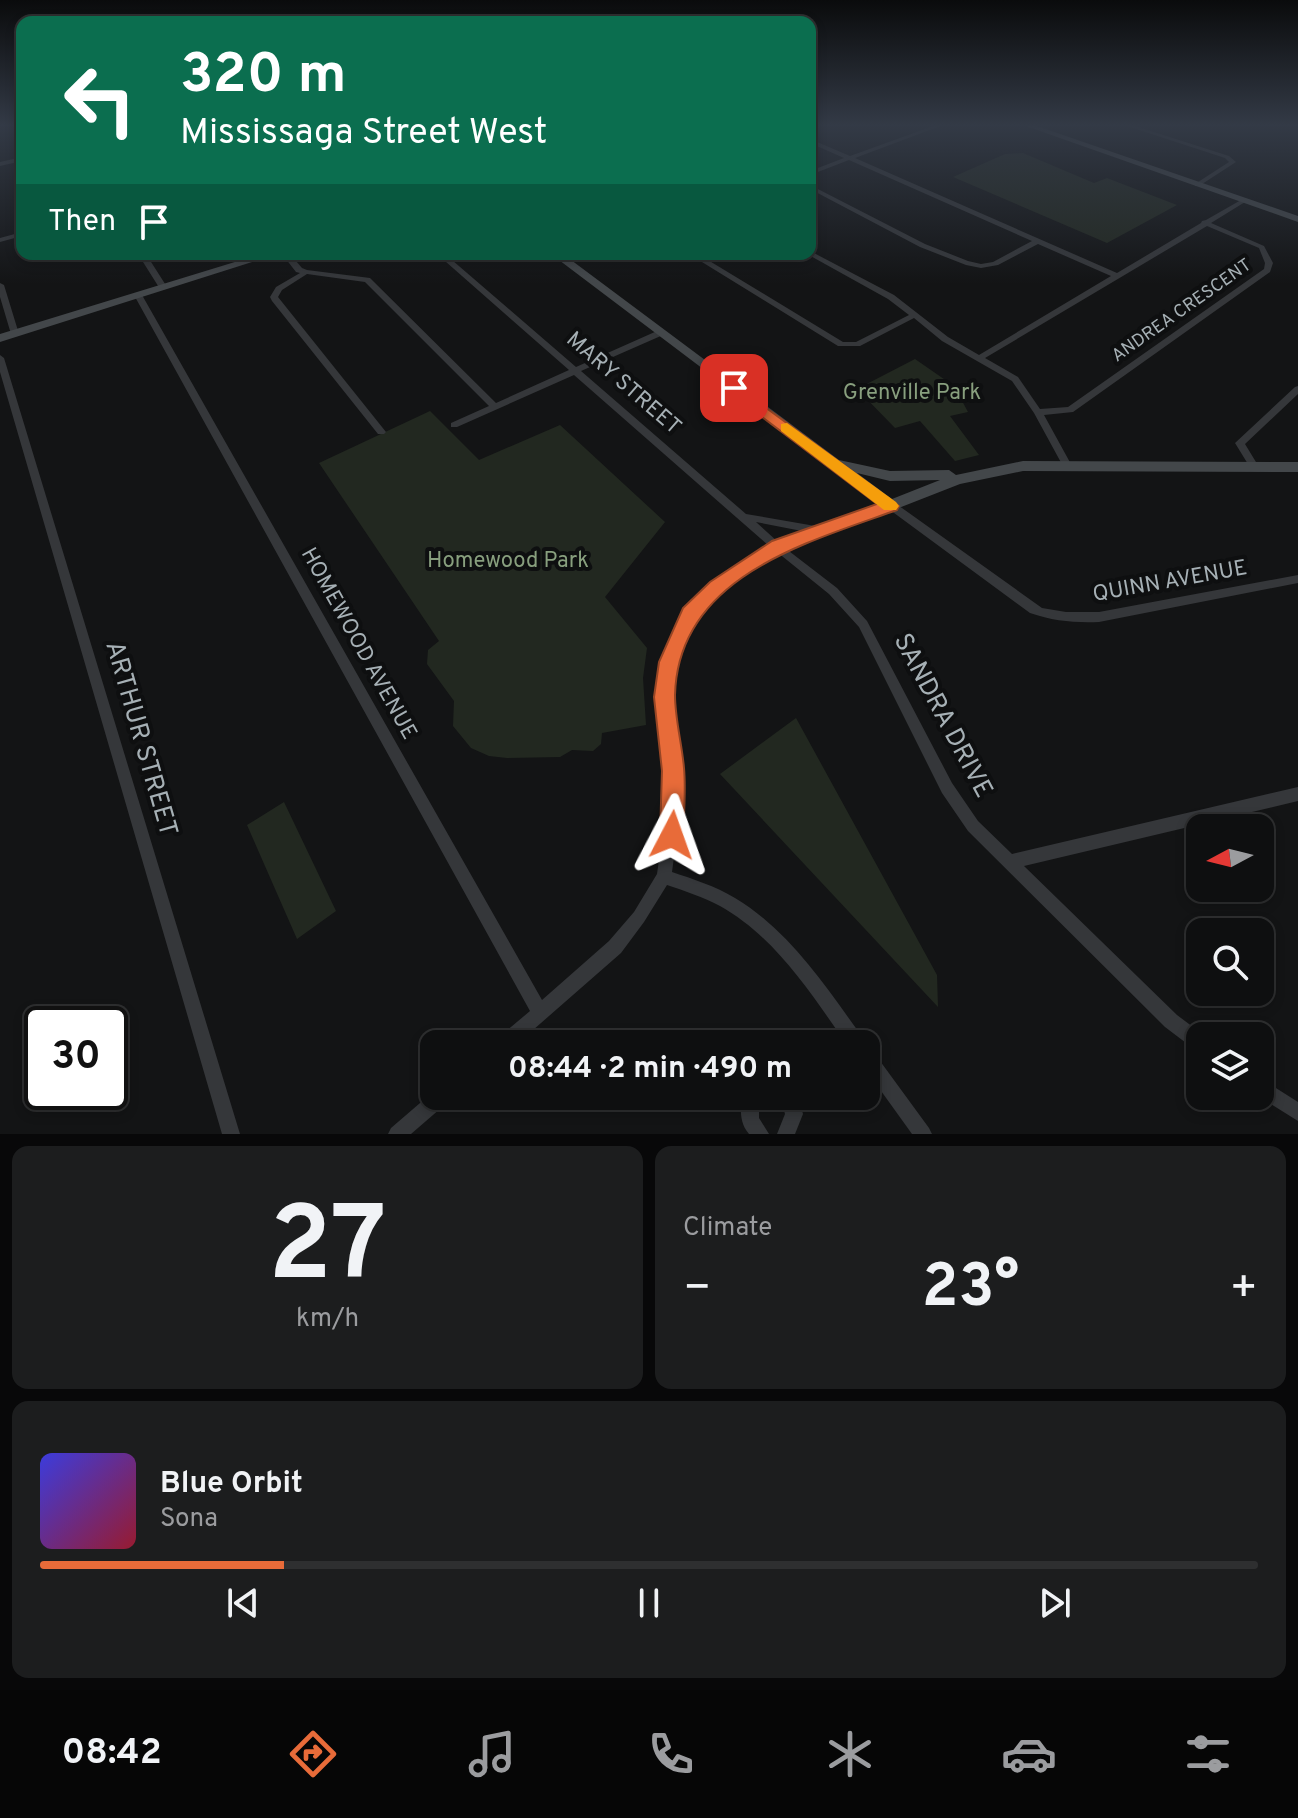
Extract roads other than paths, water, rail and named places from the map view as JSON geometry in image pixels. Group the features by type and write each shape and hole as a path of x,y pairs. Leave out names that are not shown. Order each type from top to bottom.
{"street":[{"path":"896,178 1117,276"},
{"path":"1178,178 1298,219"},
{"path":"1197,185 1210,178"},
{"path":"816,190 977,267 992,265 1038,241"},
{"path":"979,358 1243,201"},
{"name":"ANDREA CRESCENT","path":"1038,412 1070,410 1267,270 1269,263 1262,247 1204,222"},
{"path":"816,256 891,297 945,339 1019,382 1067,466"},
{"path":"146,260 163,287"},
{"path":"0,338 252,260"},
{"path":"291,260 299,270 306,272 367,280 494,406"},
{"name":"MARY STREET","path":"448,260 778,546"},
{"path":"564,260 891,506"},
{"path":"703,260 841,344 857,344 914,315"},
{"path":"306,272 279,289 274,297 381,432"},
{"path":"0,285 15,334"},
{"name":"HOMEWOOD AVENUE","path":"138,295 540,1013"},
{"path":"454,425 660,333"},
{"name":"ARTHUR STREET","path":"0,358 231,1134"},
{"path":"1254,467 1240,443 1298,389"},
{"path":"832,462 890,476 974,473 1023,466 1298,467"},
{"path":"520,1030 615,947 639,917 664,876 674,804 665,697 672,651 690,614 716,587 778,546 891,506 941,482 974,473"},
{"name":"QUINN AVENUE","path":"891,506 1019,600 1051,616 1099,617 1298,579"},
{"path":"744,516 819,530"},
{"name":"SANDRA DRIVE","path":"778,546 833,591 863,624 947,788 973,826 1186,1032"},
{"path":"1009,862 1298,794"},
{"path":"664,876 727,902 766,930 821,993 847,1030"},
{"path":"880,1075 923,1134"},
{"path":"1274,1096 1298,1112"},
{"path":"397,1134 425,1110"},
{"path":"750,1110 750,1121 760,1134"},
{"path":"786,1134 793,1110"}],"park label":[{"name":"Grenville Park","path":"912,393"},
{"name":"Homewood Park","path":"508,561"}]}
